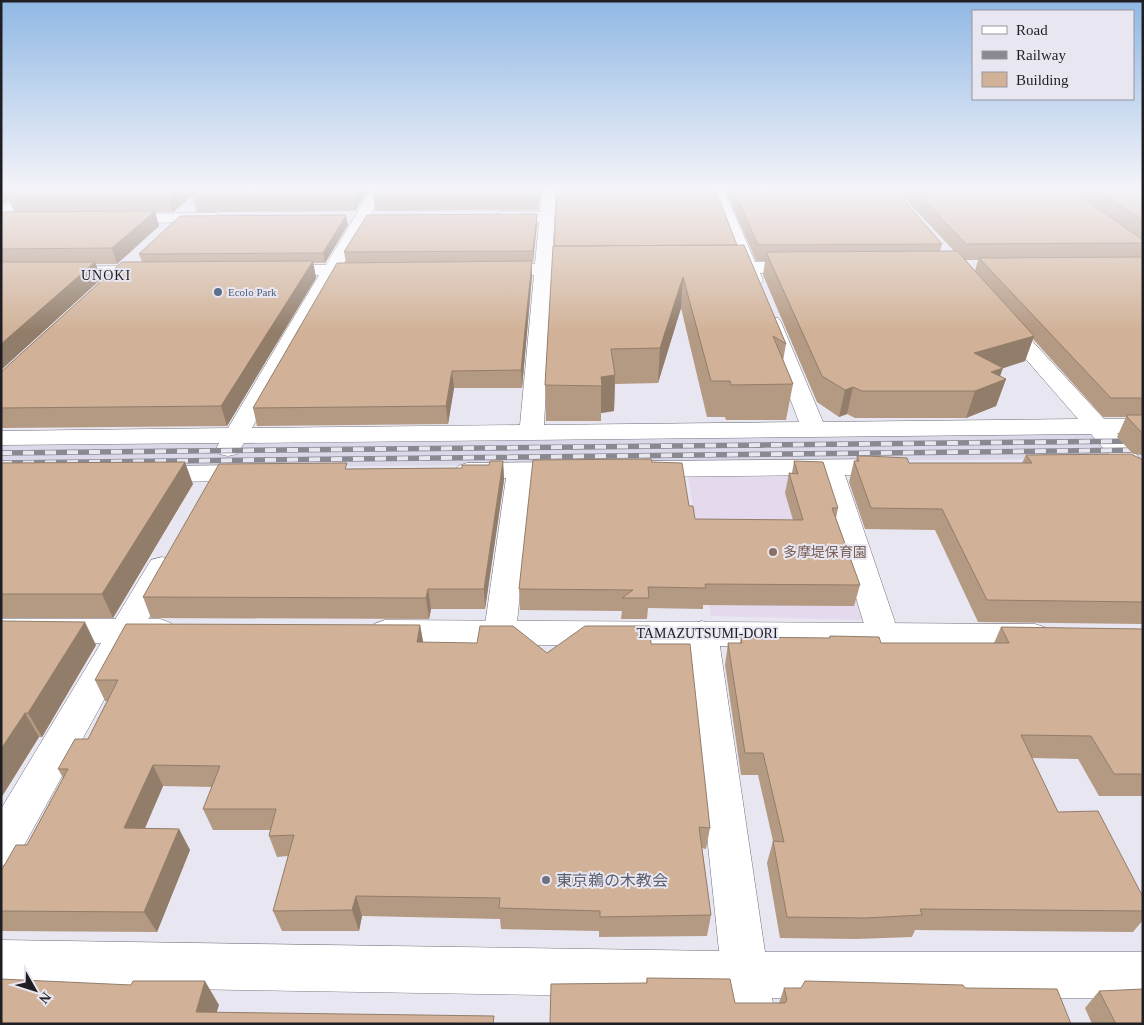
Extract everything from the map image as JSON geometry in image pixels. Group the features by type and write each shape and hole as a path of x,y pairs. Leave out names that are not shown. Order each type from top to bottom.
{"street":[{"path":"197,506 331,270 344,237"},
{"path":"531,433 546,237"},
{"path":"737,237 814,430"},
{"path":"103,290 144,251"},
{"path":"700,268 818,267"},
{"path":"475,270 602,269"},
{"path":"262,270 388,270"},
{"path":"1,272 163,271"},
{"path":"994,310 1096,427 1139,468"},
{"path":"1,438 226,453 531,433 1143,426"},
{"path":"128,474 226,453 275,473"},
{"path":"1101,464 1139,468"},
{"path":"620,470 917,466"},
{"path":"829,468 884,634"},
{"path":"500,632 520,470"},
{"path":"442,471 590,470"},
{"path":"1,847 178,540"},
{"path":"1,631 184,631"},
{"name":"TAMAZUTSUMI-DORI","path":"352,632 884,634 1063,637"},
{"path":"702,633 745,975 753,1024"},
{"path":"1,963 745,975 1143,975"}],"shaded area":[{"path":"1143,432 1143,458 1,470 1,442"},
{"name":"多摩堤保育園","path":"804,475 868,613 862,620 711,616 688,476"}],"building":[{"path":"1,237 125,237 112,248 1,249"},
{"path":"158,237 333,237 323,253 139,254"},
{"path":"353,237 535,237 533,251 344,252"},
{"path":"554,237 734,237 737,245 554,246"},
{"path":"754,237 936,237 942,244 758,245"},
{"path":"959,237 1139,237 1143,240 1143,243 966,244"},
{"path":"744,245 786,344 773,336 793,384 731,385 730,381 711,381 683,277 660,348 611,349 615,375 601,377 602,386 545,385 553,246"},
{"path":"957,251 1034,336 974,353 1003,368 991,372 1006,379 975,391 862,391 853,387 845,390 822,376 766,252"},
{"path":"1143,257 1143,398 1111,398 979,258"},
{"path":"313,261 221,406 1,408 1,372 122,262"},
{"path":"532,261 521,370 452,371 446,406 253,408 337,263"},
{"path":"1,262 95,262 1,344"},
{"path":"1127,415 1143,415 1143,434 1127,417"},
{"path":"1131,454 1143,460 1143,602 987,600 942,509 871,508 854,461 859,461 857,456 867,456 907,458 909,463 1032,463 1026,455"},
{"path":"651,459 652,462 682,463 689,506 693,506 695,519 803,520 789,473 798,474 794,461 823,462 838,508 832,508 860,585 705,584 706,588 648,587 649,598 622,598 633,590 519,589 533,460"},
{"path":"490,461 503,461 484,589 428,589 426,598 143,597 219,464 347,463 345,469 462,468 462,465 489,465"},
{"path":"185,462 102,594 1,594 1,463"},
{"path":"1,621 85,622 28,713 25,713 1,749"},
{"path":"126,624 420,625 417,642 477,643 480,626 513,626 547,653 585,626 650,626 651,644 690,644 710,828 699,827 711,915 600,917 600,911 499,908 500,898 356,896 352,910 273,911 294,835 269,836 276,809 203,809 220,766 153,765 124,828 179,829 144,912 1,911 1,871 16,845 27,845 68,769 58,769 75,739 88,739 118,680 95,680"},
{"path":"1001,627 1143,629 1143,774 1114,774 1091,736 1021,735 1058,812 1098,811 1143,897 1143,911 920,909 922,915 865,918 787,917 773,841 784,842 763,753 745,753 728,643 742,643 741,637 830,638 830,636 879,637 881,643 1009,643"},
{"path":"647,978 730,979 735,1003 785,1003 787,1000 784,988 801,988 805,981 963,985 965,988 1057,989 1071,1024 550,1024 551,984 647,983"},
{"path":"1,979 131,985 133,981 205,981 196,1012 494,1016 493,1024 1,1024"},
{"path":"1143,989 1143,1024 1116,1024 1099,991"}],"railway":[{"path":"1,453 1143,441"},
{"path":"1,463 1143,450"}],"place":[{"name":"Ecolo Park","path":"218,292"},
{"name":"多摩堤保育園","path":"773,552"},
{"name":"東京鵜の木教会","path":"546,880"}],"district":[{"name":"UNOKI","path":"106,275"}]}
